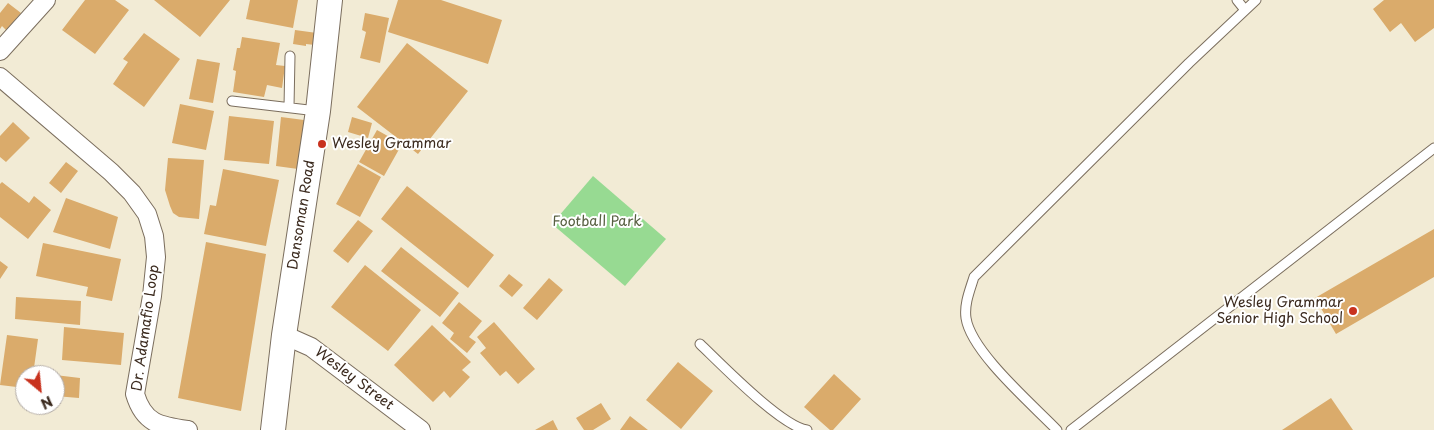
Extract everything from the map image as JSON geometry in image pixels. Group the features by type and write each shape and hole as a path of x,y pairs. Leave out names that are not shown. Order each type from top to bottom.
{"main road":[{"name":"Dansoman Road","path":"273,430 284,335 318,111 330,0"}],"street":[{"path":"0,51 46,0"},
{"name":"Dr. Adamafio Loop","path":"0,77 111,172 132,193 147,214 154,236 156,257 152,296 135,394 139,407 149,420 165,426 188,430"},
{"name":"Wesley Street","path":"284,335 311,347 418,429"}],"lane":[{"path":"1236,0 1246,10"},
{"path":"1057,430 988,360 976,340 966,318 968,296 974,277 1189,63 1256,0"},
{"path":"289,107 290,56"},
{"path":"232,101 318,111"},
{"path":"1070,430 1434,148"},
{"path":"700,344 774,412 801,429 807,430"}],"green space":[{"name":"Football Park","path":"593,176 666,239 625,286 552,224"}],"building":[{"path":"85,0 115,0 129,10 95,54 62,30"},
{"path":"154,0 230,0 200,37"},
{"path":"250,0 298,0 293,28 246,19"},
{"path":"398,0 441,0 502,20 488,64 388,32"},
{"path":"1384,0 1434,0 1434,28 1415,42 1401,23 1390,32 1373,9"},
{"path":"8,3 21,13 6,30 2,26 0,29 0,13"},
{"path":"365,13 389,18 380,63 360,58 366,32 362,30"},
{"path":"295,30 317,33 315,45 293,44"},
{"path":"144,33 180,59 144,107 113,84 128,62 123,59"},
{"path":"242,37 280,43 276,65 285,66 282,88 267,85 264,97 233,92 236,71 233,70 237,48 240,48"},
{"path":"407,43 468,91 418,154 357,107"},
{"path":"197,59 220,63 213,103 189,99"},
{"path":"180,104 214,111 206,150 172,143"},
{"path":"229,116 274,121 269,164 224,160"},
{"path":"281,117 304,120 298,169 276,166"},
{"path":"352,117 372,123 368,138 348,132"},
{"path":"13,122 30,138 6,162 0,157 0,136"},
{"path":"377,130 402,144 384,176 359,162"},
{"path":"168,158 204,160 199,219 179,217 173,213 165,190"},
{"path":"66,162 78,171 61,193 49,183"},
{"path":"358,164 381,177 360,217 336,204"},
{"path":"223,169 279,180 266,246 204,234 210,205 216,206"},
{"path":"2,182 29,203 34,196 51,210 28,239 0,217 0,184"},
{"path":"407,186 494,255 468,288 381,219"},
{"path":"66,198 118,217 110,249 53,232"},
{"path":"358,220 373,231 348,263 333,251"},
{"path":"1434,229 1434,277 1336,334 1315,298"},
{"path":"206,242 266,254 241,411 178,398"},
{"path":"43,243 121,259 112,301 86,296 88,287 36,276"},
{"path":"401,247 459,293 440,317 381,271"},
{"path":"0,261 8,267 0,279"},
{"path":"365,265 421,310 388,351 331,307"},
{"path":"509,274 523,285 512,297 499,286"},
{"path":"549,278 563,290 537,320 523,308"},
{"path":"16,297 81,301 80,325 15,319"},
{"path":"459,302 482,321 469,337 476,342 467,353 450,339 454,333 442,323"},
{"path":"494,322 535,369 518,384 506,371 500,376 480,353 486,348 477,337"},
{"path":"432,325 471,362 462,370 470,377 450,398 444,391 433,402 394,365"},
{"path":"64,327 124,333 121,365 62,360"},
{"path":"7,335 38,339 34,365 15,365 15,387 0,385"},
{"path":"678,362 713,391 681,429 646,400"},
{"path":"834,374 861,399 833,430 830,430 804,407"},
{"path":"65,376 80,378 79,398 65,397"},
{"path":"1331,398 1353,430 1282,430"},
{"path":"601,403 611,419 593,430 584,430 576,418"},
{"path":"630,416 648,430 620,430"},
{"path":"553,420 558,430 535,430"}],"place":[{"name":"Wesley Grammar","path":"322,144"},
{"name":"Wesley Grammar Senior High School","path":"1353,311"}]}
